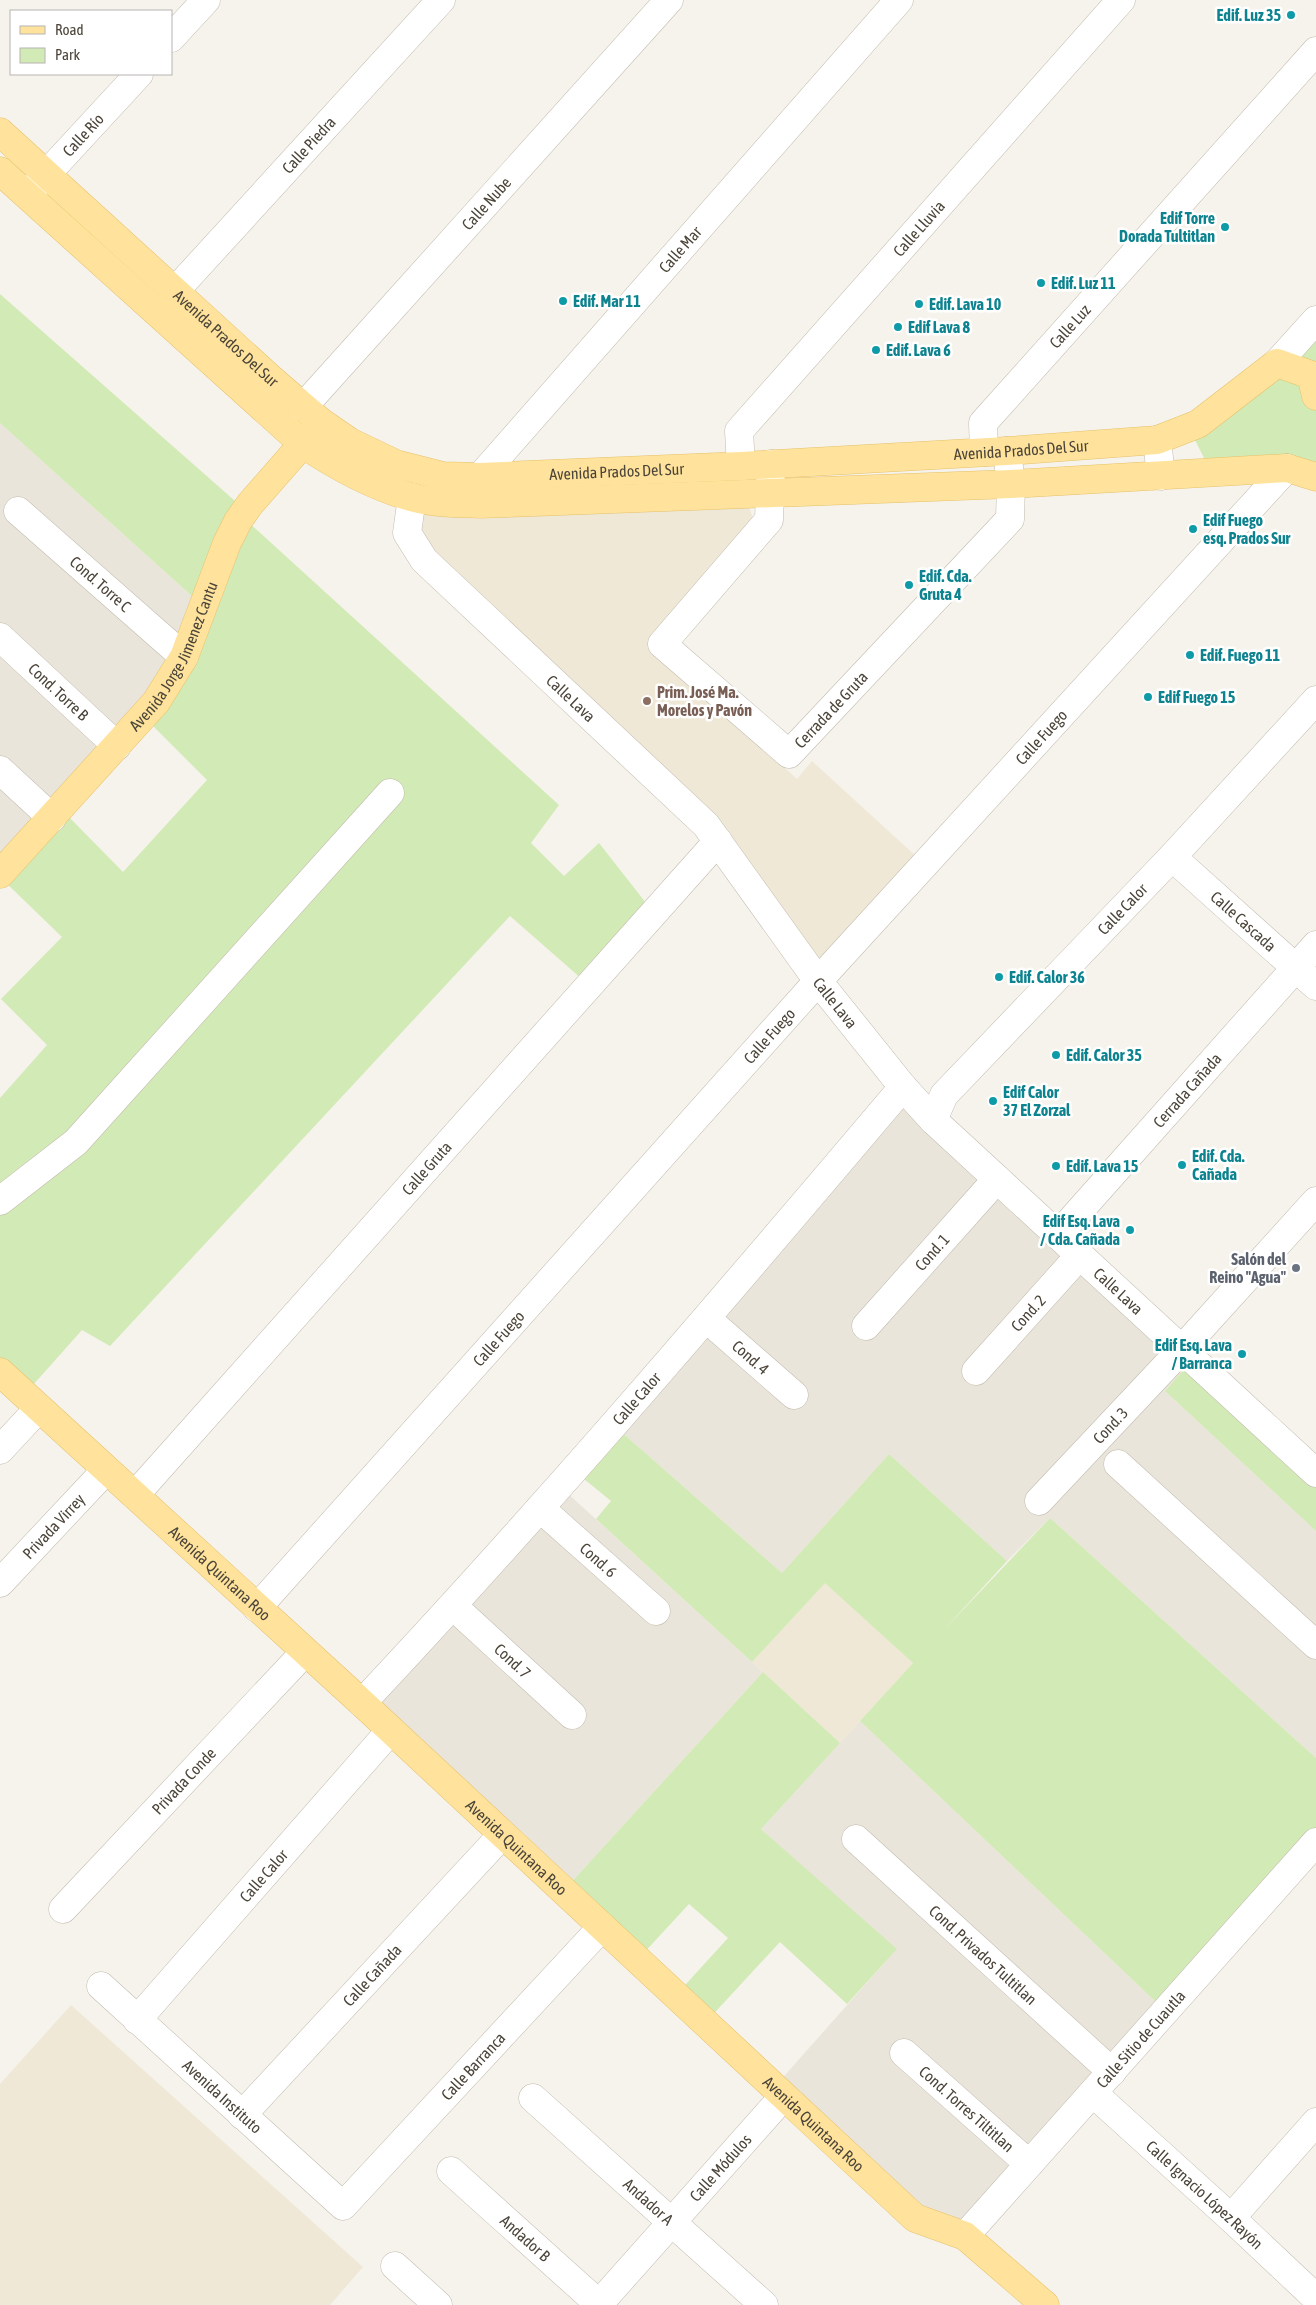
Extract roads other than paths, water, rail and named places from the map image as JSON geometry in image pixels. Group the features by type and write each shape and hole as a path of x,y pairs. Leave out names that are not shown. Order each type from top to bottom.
{"main road":[{"name":"Avenida Prados Del Sur","path":"0,132 312,414 350,442 396,464 443,476 480,477 741,466 1157,440 1198,424 1277,363"},
{"name":"Avenida Prados Del Sur","path":"0,171 303,444 334,465 412,498 480,504 1011,484 1287,468 1316,477"},
{"path":"1277,363 1314,380"},
{"name":"Avenida Jorge Jimenez Cantu","path":"0,874 156,702 184,657 226,543 250,504 303,444 312,414"},
{"name":"Avenida Quintana Roo","path":"0,1372 362,1703 783,2097 916,2218 965,2236 1045,2305"}],"street":[{"path":"172,37 206,0"},
{"name":"Calle Piedra","path":"175,291 441,0"},
{"name":"Calle Nube","path":"312,414 669,0"},
{"name":"Calle Lluvia","path":"741,466 740,431 1121,0"},
{"name":"Calle Mar","path":"480,477 888,4"},
{"name":"Calle Luz","path":"996,451 983,423 1316,51"},
{"name":"Calle Río","path":"27,196 138,75"},
{"path":"1277,363 1316,320"},
{"path":"1157,440 1161,476"},
{"name":"Cerrada de Gruta","path":"772,464 769,520 662,644 789,754 1010,519 1011,484 996,451"},
{"name":"Calle Fuego","path":"257,1608 818,981 1287,468"},
{"path":"480,477 480,504"},
{"name":"Calle Lava","path":"412,498 407,533 424,560 706,825 818,981 903,1087 933,1120 1316,1473"},
{"name":"Cond. Torre C","path":"18,511 184,657"},
{"name":"Cond. Torre B","path":"0,637 118,746"},
{"name":"Calle Calor","path":"933,1120 944,1095 1172,857 1316,700"},
{"path":"0,770 52,818"},
{"path":"0,1201 76,1142 390,793"},
{"name":"Calle Gruta","path":"135,1496 718,840"},
{"name":"Calle Cascada","path":"1172,857 1316,986"},
{"name":"Cerrada Cañada","path":"1058,1235 1316,946"},
{"name":"Calle Calor","path":"362,1703 453,1606 707,1319 903,1087"},
{"name":"Cond. 1","path":"866,1326 997,1179"},
{"name":"Cond. 3","path":"1039,1501 1182,1349 1311,1218"},
{"name":"Cond. 2","path":"976,1371 1080,1255"},
{"name":"Cond. 4","path":"707,1319 794,1395"},
{"path":"0,1450 39,1408"},
{"path":"1118,1464 1316,1645"},
{"name":"Privada Virrey","path":"0,1583 106,1470"},
{"name":"Cond. 6","path":"540,1508 656,1611"},
{"name":"Cond. 7","path":"453,1606 572,1715"},
{"name":"Privada Conde","path":"63,1909 305,1652"},
{"name":"Calle Calor","path":"137,2020 390,1731"},
{"name":"Calle Cañada","path":"242,2115 502,1835"},
{"name":"Cond. Privados Tultitlan","path":"856,1839 1112,2072"},
{"name":"Calle Sitio de Cuautla","path":"965,2236 1316,1842"},
{"name":"Calle Barranca","path":"343,2206 602,1927"},
{"name":"Avenida Instituto","path":"101,1986 343,2206"},
{"name":"Cond. Torres Tiltitlan","path":"904,2053 1029,2164"},
{"name":"Calle Ignacio López Rayón","path":"1093,2093 1316,2298"},
{"name":"Calle Módulos","path":"599,2305 783,2097"},
{"name":"Andador A","path":"533,2098 764,2305"},
{"path":"1231,2218 1316,2122"},
{"name":"Andador B","path":"451,2171 599,2305"},
{"path":"394,2266 438,2305"}],"place":[{"name":"Edif. Luz 35","path":"1291,15"},
{"name":"Edif Torre Dorada Tultitlan","path":"1225,227"},
{"name":"Edif. Luz 11","path":"1041,283"},
{"name":"Edif. Mar 11","path":"563,301"},
{"name":"Edif. Lava 10","path":"919,304"},
{"name":"Edif Lava 8","path":"898,327"},
{"name":"Edif. Lava 6","path":"876,350"},
{"name":"Edif Fuego esq. Prados Sur","path":"1193,529"},
{"name":"Edif. Cda. Gruta 4","path":"909,585"},
{"name":"Edif. Fuego 11","path":"1190,655"},
{"name":"Edif Fuego 15","path":"1148,697"},
{"name":"Prim. José Ma. Morelos y Pavón","path":"647,701"},
{"name":"Edif. Calor 36","path":"999,977"},
{"name":"Edif. Calor 35","path":"1056,1055"},
{"name":"Edif Calor 37 El Zorzal","path":"993,1101"},
{"name":"Edif. Cda. Cañada","path":"1182,1165"},
{"name":"Edif. Lava 15","path":"1056,1166"},
{"name":"Edif Esq. Lava / Cda. Cañada","path":"1130,1230"},
{"name":"Salón del Reino \"Agua\"","path":"1296,1268"},
{"name":"Edif Esq. Lava / Barranca","path":"1242,1354"}]}
